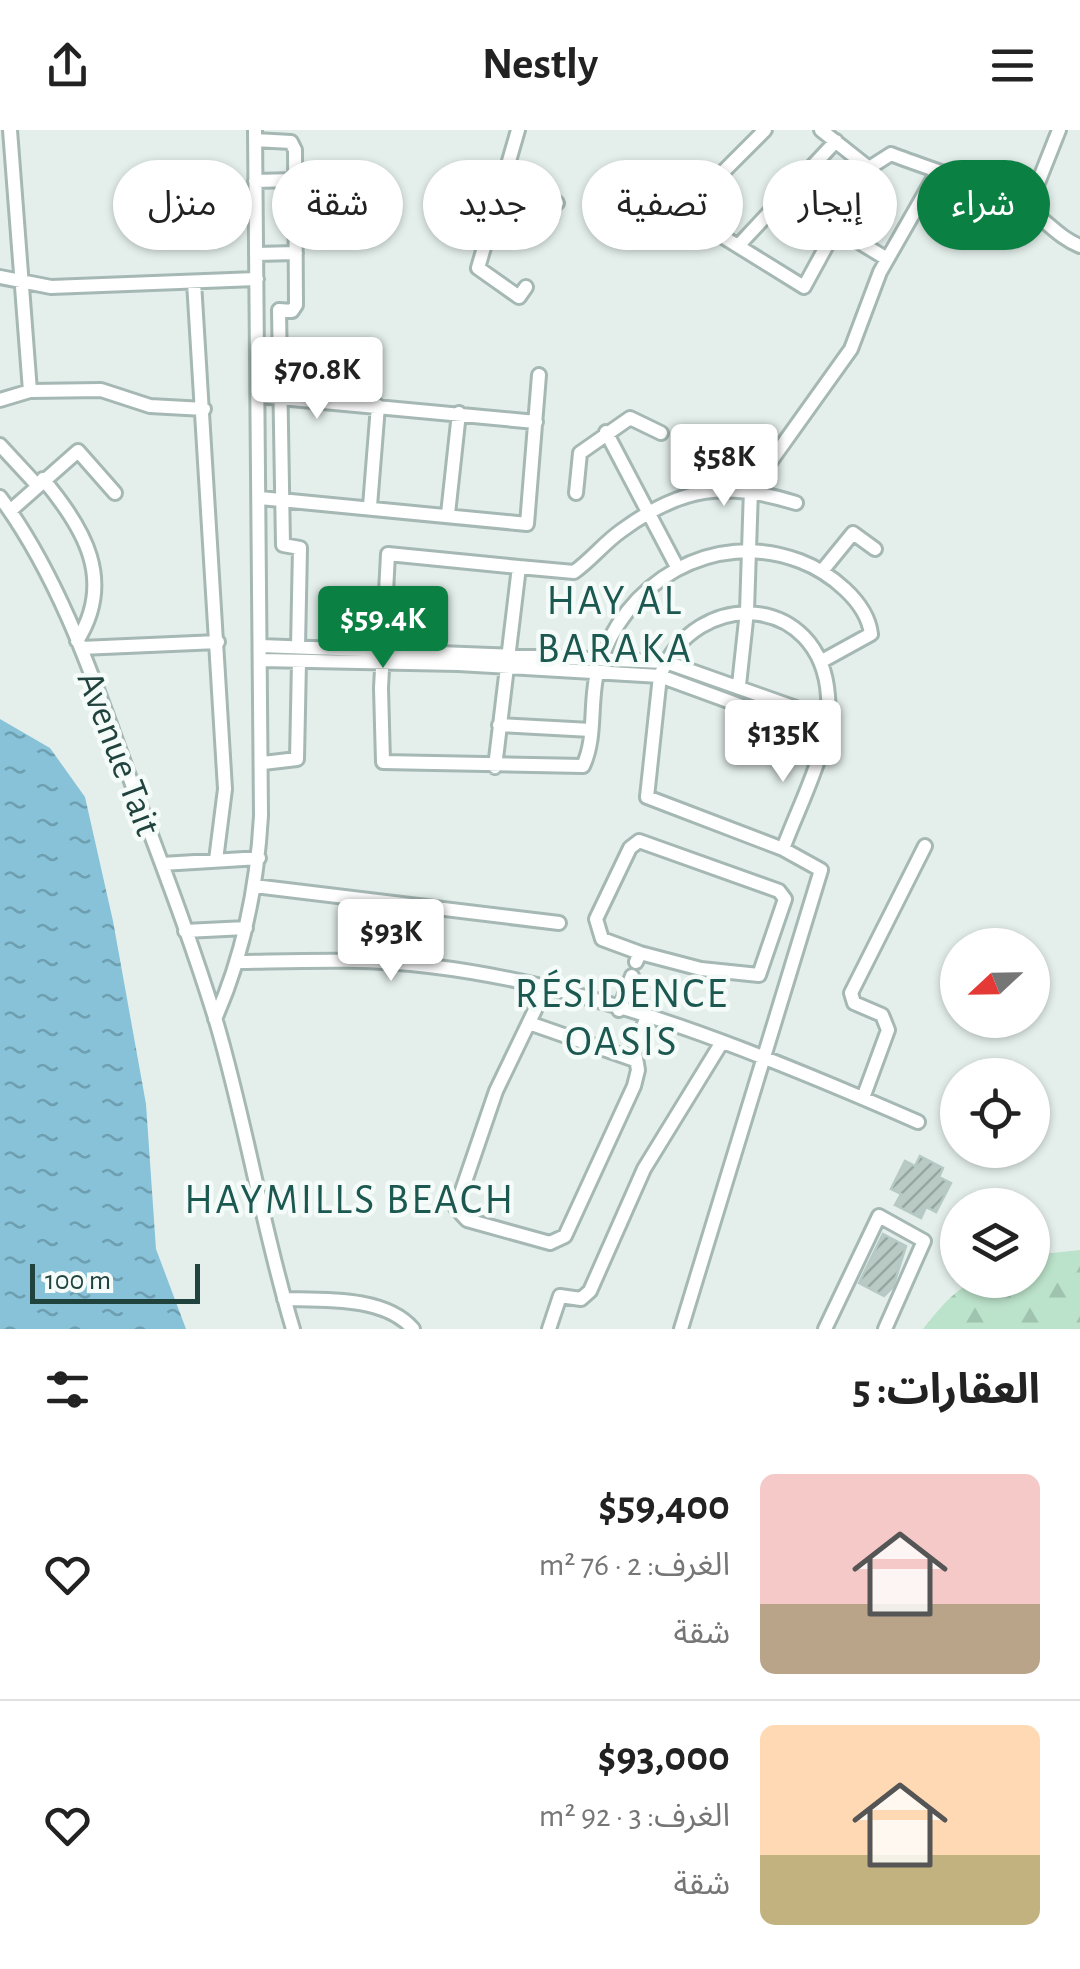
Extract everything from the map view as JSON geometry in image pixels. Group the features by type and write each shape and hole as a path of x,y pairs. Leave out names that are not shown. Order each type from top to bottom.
{"street":[{"path":"10,130 30,391"},
{"path":"510,160 518,130"},
{"path":"735,160 765,130"},
{"path":"820,130 860,160"},
{"path":"1046,160 1058,130"},
{"path":"215,1019 239,962 259,858 263,763 255,135 291,142 293,160"},
{"path":"743,241 836,140"},
{"path":"878,160 892,154 917,164"},
{"path":"255,180 272,180"},
{"path":"739,685 747,611 750,489 851,348 887,259 917,208"},
{"path":"1050,227 1080,246"},
{"path":"743,249 804,287 824,250"},
{"path":"483,250 478,268 519,298 526,287"},
{"path":"872,250 887,259"},
{"path":"256,254 296,253 296,305 292,311 257,310"},
{"path":"0,278 21,278 51,287 257,279"},
{"path":"194,282 226,789 216,860"},
{"path":"279,310 283,544"},
{"path":"260,498 526,524 539,375"},
{"path":"0,400 30,391 101,390 150,406 204,408"},
{"path":"258,396 536,422"},
{"path":"370,506 378,406"},
{"path":"448,514 459,413"},
{"path":"576,493 580,453 606,432 630,418 661,433"},
{"path":"606,432 677,568"},
{"path":"0,445 63,505 96,571 96,604 79,645 218,642"},
{"path":"3,503 40,482 80,450 116,493"},
{"path":"796,503 750,489 710,490 650,511 574,572 386,555 382,761 583,766 597,672 623,614 650,586 677,568 746,549 799,560 822,571 857,603 872,632 822,661"},
{"name":"Avenue Tait","path":"3,503 79,645 162,864 215,1019 293,1329"},
{"path":"822,571 852,533 875,549"},
{"path":"260,544 300,548 297,759 263,763"},
{"path":"495,766 519,567"},
{"path":"682,1329 821,870 783,849 647,797 660,676 666,662 684,636 698,626 747,611 764,614 799,632 822,661 827,719 824,736 783,849"},
{"path":"260,646 299,654 506,660 602,656 666,662 827,719"},
{"path":"261,660 299,654"},
{"path":"506,660 660,676 824,736"},
{"path":"499,725 591,730"},
{"path":"639,841 779,891 785,899 759,976 636,964 602,939 596,919 630,848 639,841"},
{"path":"863,1098 888,1030 882,1015 854,1003 852,992 926,846"},
{"path":"162,864 259,858"},
{"path":"254,886 559,922"},
{"path":"185,931 246,928"},
{"path":"239,962 364,960 425,965 546,987 763,1054 918,1122"},
{"path":"619,1010 636,964"},
{"path":"546,987 474,1149 456,1208 468,1220 550,1242 561,1240 634,1086 635,1060 646,1018"},
{"path":"530,1023 635,1060"},
{"path":"549,1329 560,1296 581,1299 590,1292 644,1169 722,1042"},
{"path":"825,1329 878,1216 924,1241 885,1329"},
{"path":"284,1298 350,1302 397,1315 413,1329"}],"green space":[{"path":"1080,1250 1080,1329 923,1329 950,1298 1050,1298 1050,1253"}],"water":[{"path":"0,719 50,748 85,797 113,921 146,1104 156,1249 186,1329 0,1329"}],"building":[{"path":"920,1156 943,1168 939,1177 951,1183 948,1188 940,1188 936,1212 926,1207 921,1218 895,1205 901,1194 891,1189 905,1161 915,1166"},
{"path":"883,1234 906,1246 893,1287 884,1296 859,1283"}],"district":[{"name":"HAY AL BARAKA","path":"615,623"},
{"name":"RÉSIDENCE OASIS","path":"622,1016"},
{"name":"HAYMILLS BEACH","path":"350,1198"}]}
